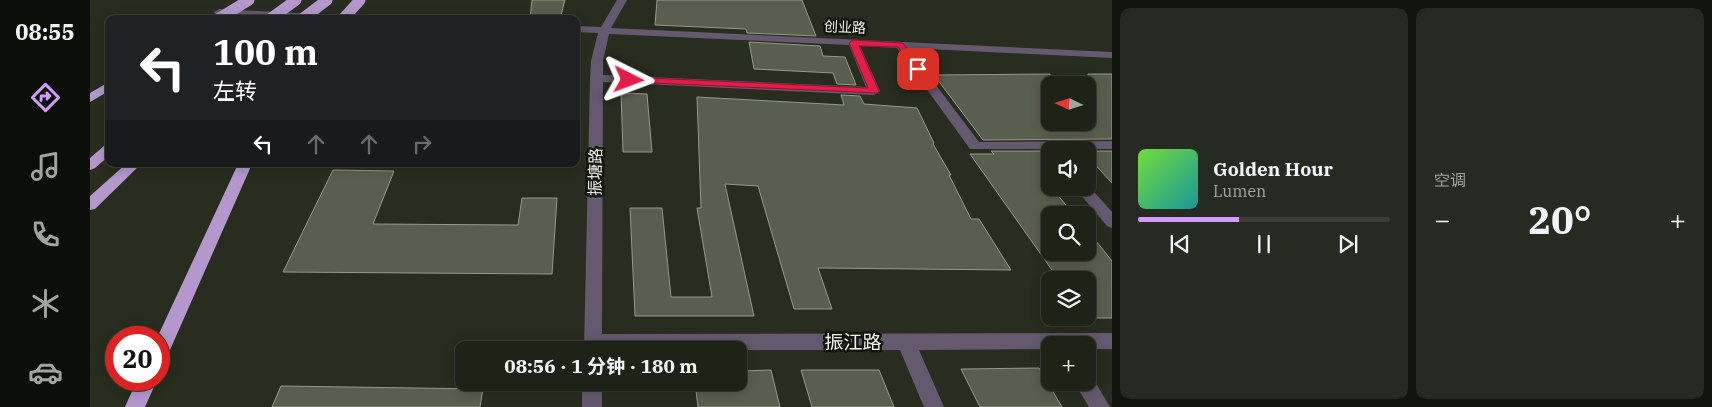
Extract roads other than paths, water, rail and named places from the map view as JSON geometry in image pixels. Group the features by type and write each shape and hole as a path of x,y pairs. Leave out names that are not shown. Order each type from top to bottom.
{"highway":[{"path":"221,15 249,0"},
{"path":"275,15 296,0"},
{"path":"307,15 327,0"},
{"path":"346,15 360,0"},
{"path":"90,98 105,89"},
{"path":"90,165 105,152"},
{"path":"90,205 131,167"},
{"path":"170,329 244,167"},
{"path":"135,407 142,391"}],"street":[{"name":"振塘路","path":"593,341 597,61 604,31 622,0"},
{"name":"创业路","path":"580,30 1112,55"},
{"path":"596,78 874,91 853,43"},
{"path":"900,45 975,146 1112,145"},
{"path":"1089,196 1112,222"},
{"name":"振江路","path":"1096,342 1112,341"},
{"path":"906,342 934,407"},
{"name":"振江路","path":"747,344 1041,343"},
{"path":"592,391 592,407"},
{"path":"1090,391 1100,407"}]}
